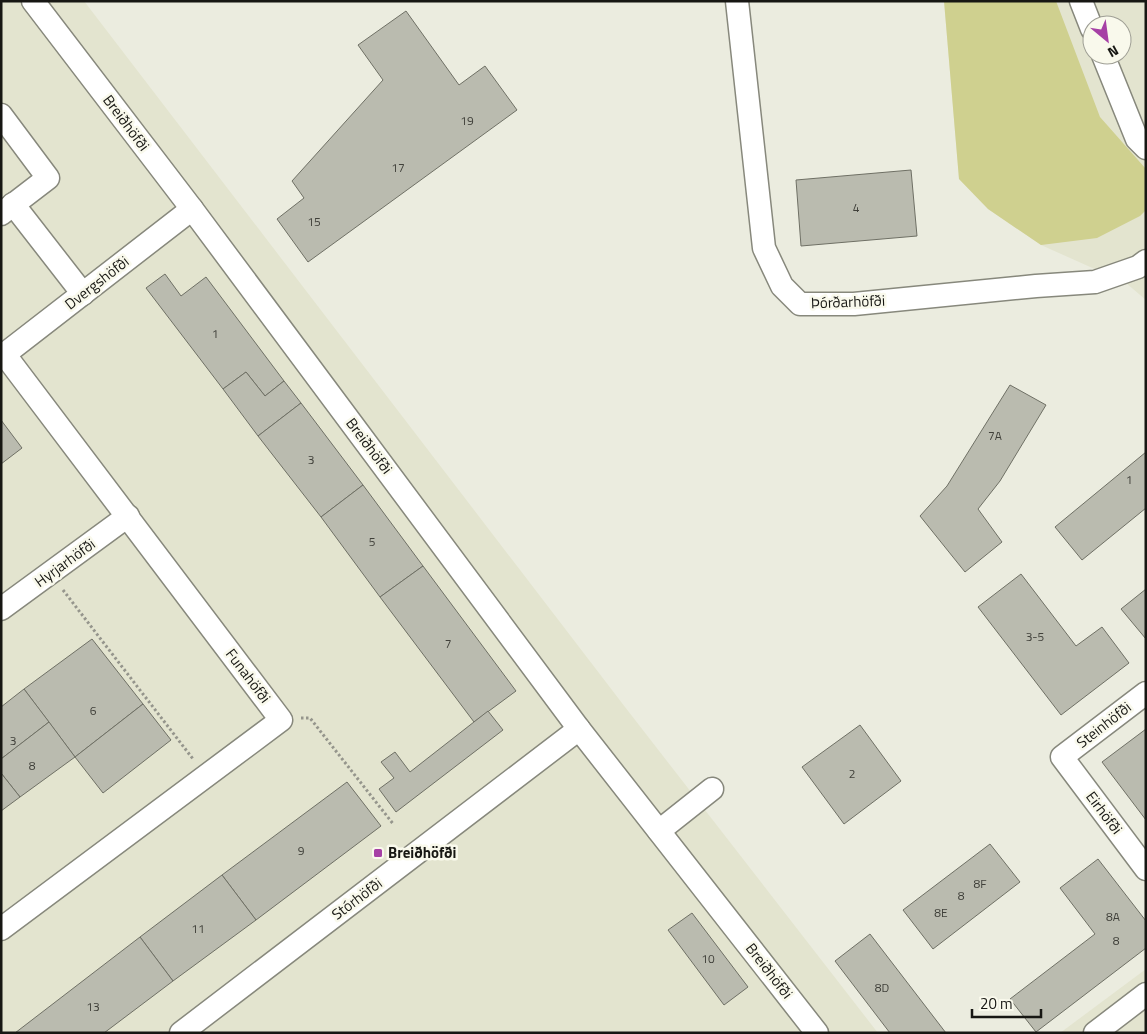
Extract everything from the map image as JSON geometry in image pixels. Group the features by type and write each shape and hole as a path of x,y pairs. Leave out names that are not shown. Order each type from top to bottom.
{"street":[{"name":"Breiðhöfði","path":"33,1 192,209 579,729 817,1033"},
{"name":"Þórðarhöfði","path":"737,1 764,248 782,286 800,304 854,304 1095,282 1138,267 1146,261"},
{"path":"1081,1 1086,15"},
{"path":"1107,65 1136,139 1146,148"},
{"path":"1,115 48,178 7,209 83,294"},
{"name":"Dvergshöfði","path":"3,356 192,209"},
{"name":"Funahöfði","path":"3,356 128,516 281,720"},
{"name":"Hyrjarhöfði","path":"1,609 128,516"},
{"name":"Steinhöfði","path":"1062,757 1146,693"},
{"path":"1,929 281,720"},
{"name":"Stórhöfði","path":"181,1033 579,729"},
{"name":"Eirhöfði","path":"1062,757 1146,869"},
{"path":"659,831 712,789"},
{"path":"1095,1033 1146,994"}],"path":[{"path":"50,573 206,776"},
{"path":"281,720 310,718 394,825"}],"shaded area":[{"path":"1,1 84,1 625,707 878,1033 1,1033"},
{"path":"944,1 1146,1 1146,300 1126,283 1041,245 988,209 959,179"},
{"path":"1146,969 1146,1033 1060,1033"}],"green space":[{"path":"944,1 1056,1 1100,117 1146,169 1146,210 1140,216 1097,238 1041,245 988,209 959,179"}],"building":[{"path":"406,11 459,85 485,66 517,110 308,262 277,219 304,198 292,181 383,80 358,45"},
{"path":"911,170 917,236 801,246 796,180"},
{"path":"165,274 181,296 206,277 284,381 265,396 246,372 223,389 146,288"},
{"path":"246,372 265,396 284,381 301,403 258,436 223,389"},
{"path":"1010,385 1046,405 1000,481 978,509 1002,542 965,572 920,516 947,486"},
{"path":"301,403 363,485 321,517 258,436"},
{"path":"1,420 22,448 1,464"},
{"path":"1146,452 1146,508 1082,560 1055,527"},
{"path":"363,485 423,566 380,597 321,517"},
{"path":"423,566 516,691 474,722 380,597"},
{"path":"1021,574 1076,646 1102,627 1129,663 1061,715 978,607"},
{"path":"1146,589 1146,639 1121,609"},
{"path":"92,639 143,704 75,757 24,689"},
{"path":"24,689 49,722 1,759 1,707"},
{"path":"143,704 171,740 103,793 75,757"},
{"path":"488,711 503,730 396,812 379,789 394,778 381,762 395,752 410,772"},
{"path":"49,722 75,757 20,797 1,773 1,759"},
{"path":"860,725 901,781 844,824 802,767"},
{"path":"1146,729 1146,820 1102,762"},
{"path":"1,773 20,797 1,811"},
{"path":"347,782 381,826 256,920 222,875"},
{"path":"990,844 1020,882 933,949 903,910"},
{"path":"1098,859 1146,921 1146,948 1036,1032 1010,999 1095,934 1060,888"},
{"path":"222,875 256,920 173,981 140,937"},
{"path":"692,913 748,987 724,1005 668,930"},
{"path":"870,934 946,1033 890,1033 835,961"},
{"path":"140,937 173,981 104,1033 15,1033"}],"place":[{"name":"Breiðhöfði","path":"378,853"}]}
